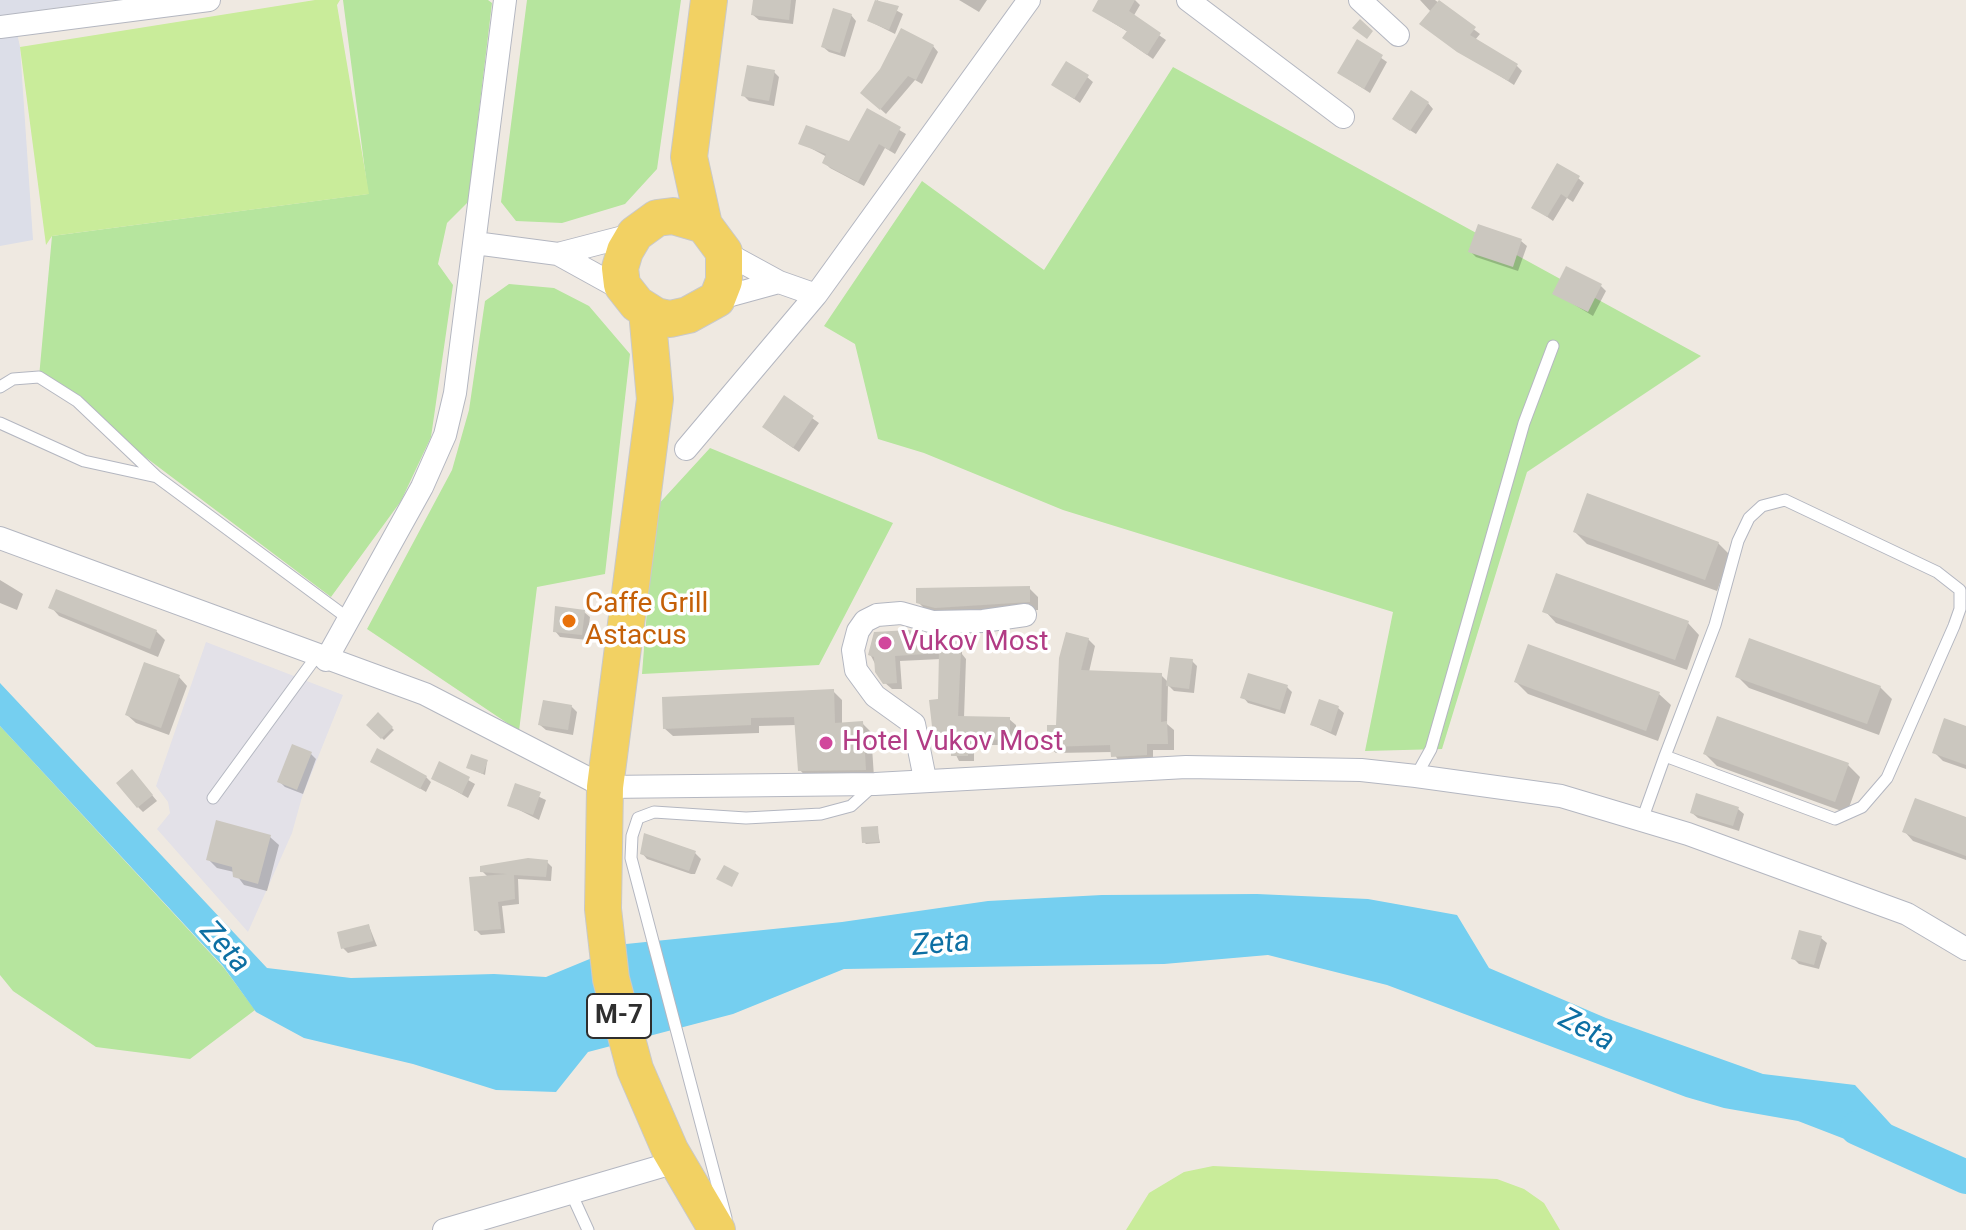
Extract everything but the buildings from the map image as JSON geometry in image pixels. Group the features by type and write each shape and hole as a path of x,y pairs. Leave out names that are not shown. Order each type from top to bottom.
{"main road":[{"name":"M-7","path":"655,399 726,266 714,239 689,157 709,0"},
{"name":"M-7","path":"689,157 646,226 625,251 620,268 636,301 655,399 605,787 603,909 611,979 621,1025 655,1117 676,1162 717,1230"},
{"path":"646,226 688,218 714,239"},
{"path":"636,301 670,319 702,307"}],"street":[{"path":"0,27 209,0"},
{"path":"321,659 350,620 422,487 445,435 455,393 505,0"},
{"path":"686,449 816,295 1029,0"},
{"path":"1188,0 1343,117"},
{"path":"1360,0 1398,35"},
{"path":"558,254 646,226"},
{"path":"714,239 779,282 816,295"},
{"path":"475,243 558,254 636,301"},
{"path":"702,307 779,282"},
{"path":"0,538 321,659 425,694 605,787 875,784 1186,767 1361,770 1416,776 1561,796 1642,820 1907,914 1966,949"},
{"path":"925,779 914,724 875,696 856,670 853,650 858,631 865,621 877,615 901,613 945,622 1025,615"},
{"path":"444,1230 572,1195 676,1162"}],"lane":[{"path":"1416,776 1431,749 1524,423 1553,346"},
{"path":"0,387 13,379 39,377 77,401 157,477 350,620"},
{"path":"0,423 84,461 157,477"},
{"path":"1642,820 1665,756 1715,625 1738,541 1749,518 1762,506 1785,500 1937,572 1960,590 1960,609 1954,626 1887,778 1862,807 1835,819 1665,756"},
{"path":"213,798 321,659"},
{"path":"729,1230 631,858 632,836 638,818 654,812 746,818 821,814 851,806 875,784"},
{"path":"572,1195 588,1230"}],"shaded area":[{"path":"0,0 111,0 13,14 20,47 33,240 0,246"},
{"path":"206,642 343,695 302,797 292,833 248,932 157,829 170,813 168,802 156,786"}],"green space":[{"path":"315,0 340,0 337,5 369,194 52,236 46,245 20,47"},
{"path":"343,0 488,0 492,3 468,202 447,223 438,264 453,285 431,437 401,501 331,597 39,377 52,236 368,194"},
{"path":"527,0 681,0 657,169 625,204 562,223 516,221 501,202"},
{"path":"1173,67 1701,356 1527,472 1442,749 1365,751 1393,612 1063,510 924,453 878,439 855,344 824,326 922,181 1044,270"},
{"path":"509,284 554,288 589,306 630,354 605,574 537,587 519,731 367,629 452,470 469,410 485,301"},
{"path":"710,448 893,523 819,665 642,674 655,508"},
{"path":"0,726 224,968 255,1010 190,1059 96,1047 13,991 0,975"},
{"path":"1213,1166 1497,1179 1524,1189 1544,1203 1560,1230 1126,1230 1149,1193 1184,1172"}],"water":[{"path":"0,683 267,968 351,978 494,974 546,977 626,944 842,922 988,901 1102,895 1257,894 1368,899 1457,915 1489,968 1606,1018 1763,1074 1855,1085 1898,1132 1900,1147 1894,1158 1798,1121 1724,1108 1686,1097 1387,985 1268,955 1164,964 844,969 733,1014 588,1052 556,1092 496,1090 413,1064 304,1038 256,1012 223,966 0,726"}],"waterway":[{"name":"Zeta","path":"1857,1128 1966,1177"}],"place":[{"name":"Caffe Grill Astacus","path":"569,621"},
{"name":"Vukov Most","path":"885,643"},
{"name":"Hotel Vukov Most","path":"826,743"}]}
